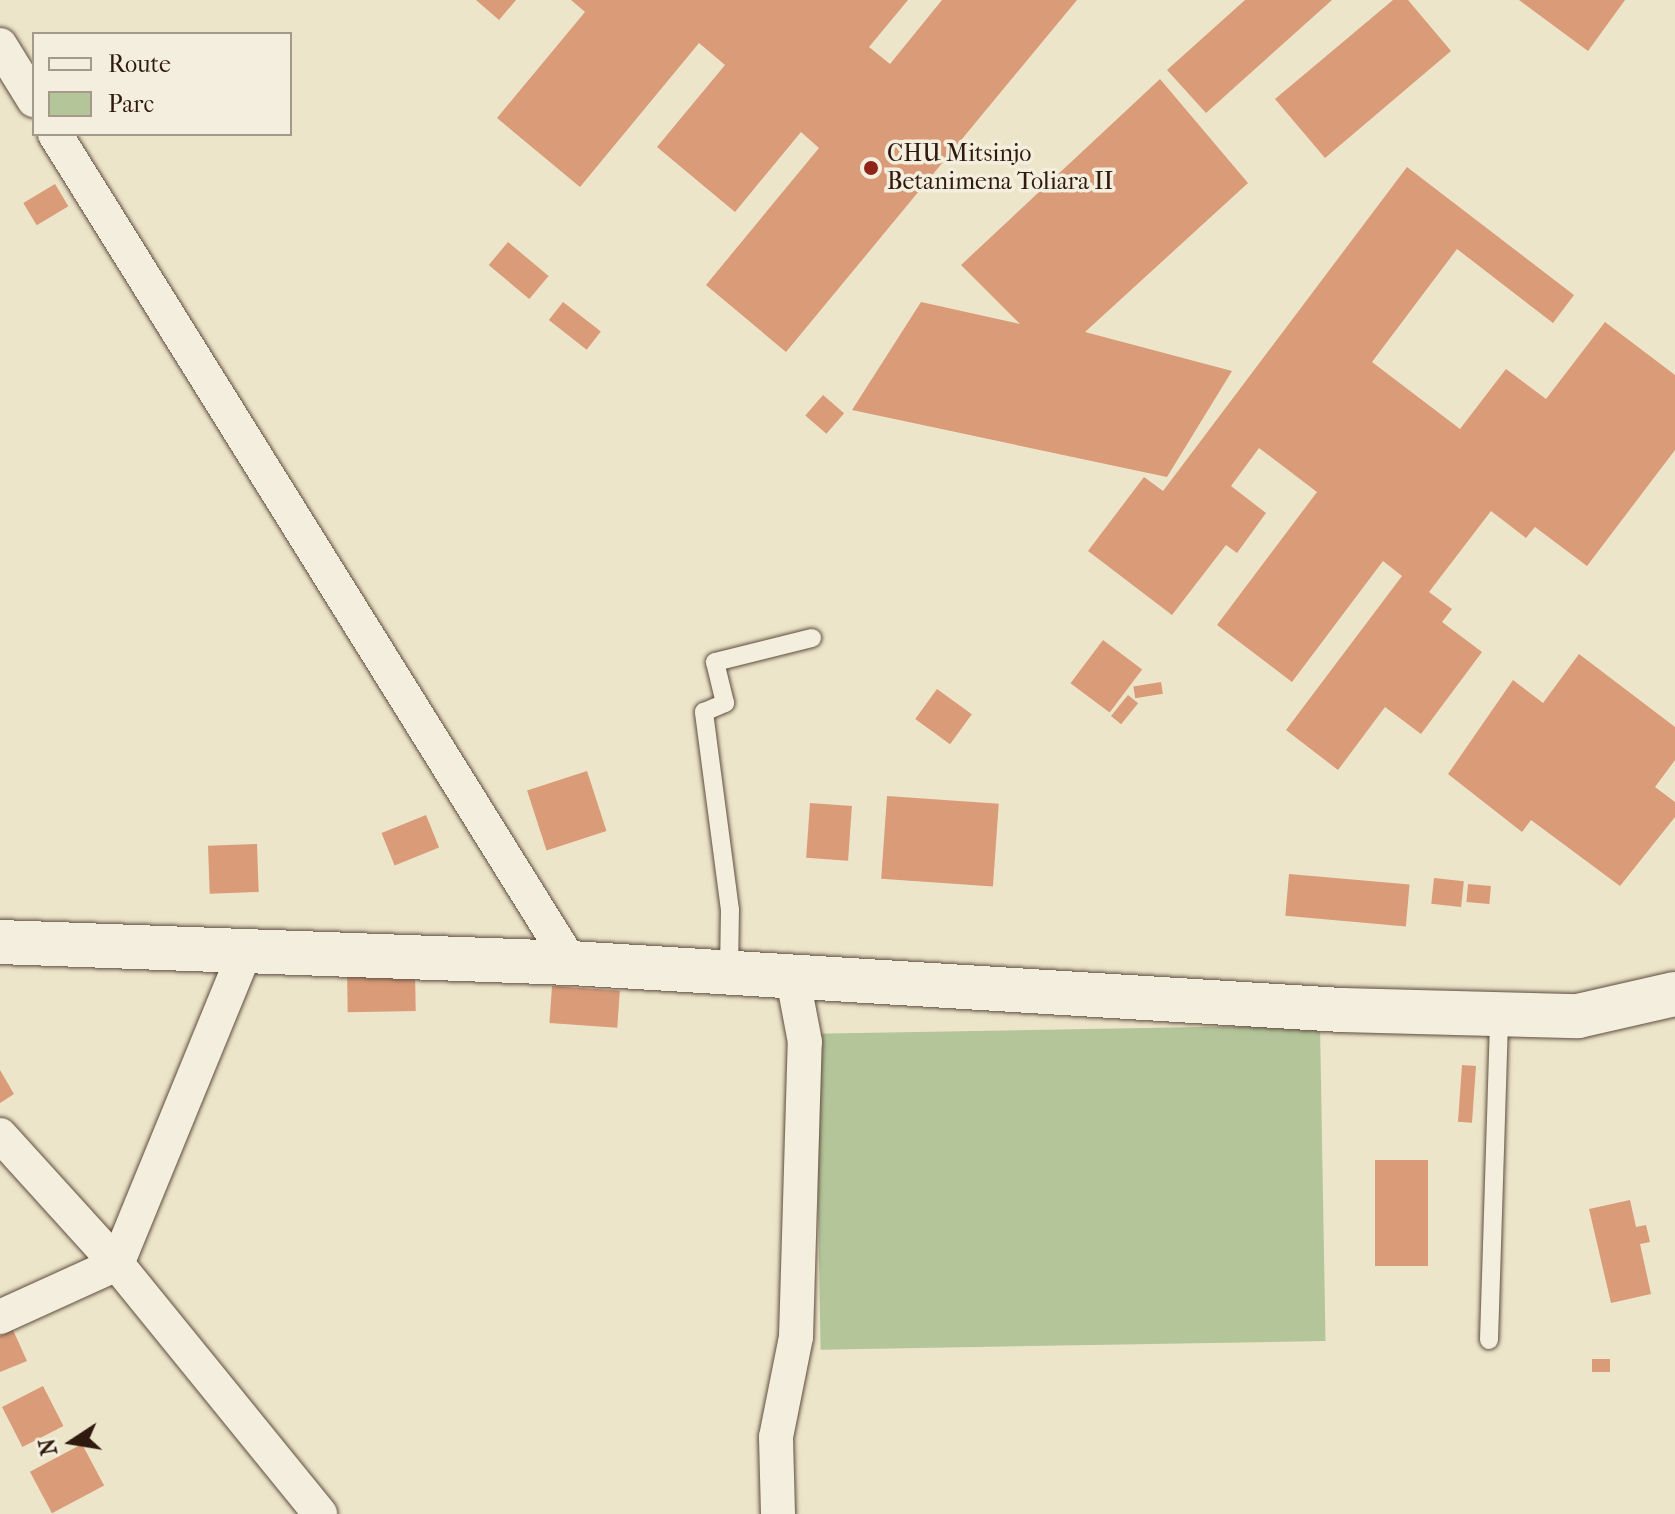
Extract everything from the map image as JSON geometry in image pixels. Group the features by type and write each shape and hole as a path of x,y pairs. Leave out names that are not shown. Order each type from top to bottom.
{"street":[{"path":"0,45 32,97"},
{"path":"56,136 571,963"},
{"path":"0,942 571,963 793,979 1499,1014 1578,1016 1675,994"},
{"path":"0,1317 117,1264 246,949"},
{"path":"778,1514 776,1437 796,1337 805,1042 793,979"},
{"path":"0,1135 117,1264 311,1511"}],"lane":[{"path":"729,975 730,910 704,712 725,703 715,662 812,638"},
{"path":"1489,1340 1499,1014"}],"green space":[{"path":"1320,1025 1326,1341 821,1350 815,1034"}],"building":[{"path":"476,0 516,0 499,20"},
{"name":"CHU Mitsinjo Betanimena Toliara II","path":"571,0 908,0 869,47 890,64 942,0 1077,0 786,352 706,285 819,148 801,132 735,212 657,147 725,65 699,43 580,187 497,118 585,12"},
{"path":"1245,0 1332,0 1206,113 1167,70"},
{"path":"1393,0 1408,0 1451,51 1325,158 1275,99"},
{"path":"1519,0 1625,0 1588,51"},
{"path":"1160,79 1248,183 1085,332 1232,371 1167,477 852,410 921,302 1020,324 961,265"},
{"path":"1407,167 1574,295 1553,323 1457,249 1372,362 1460,429 1506,369 1546,399 1605,322 1675,375 1675,450 1587,566 1535,527 1526,538 1491,511 1429,592 1452,609 1442,622 1482,652 1421,734 1385,707 1338,770 1286,730 1402,576 1383,561 1292,682 1217,625 1317,492 1259,448 1231,486 1266,513 1237,553 1226,545 1172,615 1088,551 1144,477 1163,491"},
{"path":"55,184 68,206 37,225 23,203"},
{"path":"508,242 549,276 529,299 489,265"},
{"path":"563,302 601,332 587,350 549,320"},
{"path":"823,395 844,413 826,434 805,415"},
{"path":"1103,640 1142,669 1110,713 1071,683"},
{"path":"1579,654 1675,727 1675,760 1655,787 1675,802 1675,817 1620,886 1531,820 1522,832 1448,774 1513,680 1543,703"},
{"path":"1161,682 1163,694 1135,698 1133,686"},
{"path":"937,689 972,714 950,744 915,719"},
{"path":"1128,695 1138,703 1121,724 1111,716"},
{"path":"587,771 606,831 547,850 527,790"},
{"path":"887,796 999,804 993,887 881,879"},
{"path":"810,803 852,806 848,861 806,858"},
{"path":"426,815 439,847 395,865 381,833"},
{"path":"257,844 259,892 210,894 208,846"},
{"path":"1289,874 1410,885 1406,926 1285,916"},
{"path":"1434,878 1464,881 1461,907 1431,904"},
{"path":"1468,884 1491,886 1489,904 1466,902"},
{"path":"415,970 416,1011 348,1012 347,971"},
{"path":"552,986 620,991 617,1028 549,1023"},
{"path":"1462,1065 1476,1066 1472,1123 1458,1122"},
{"path":"0,1070 14,1094 0,1103"},
{"path":"1375,1160 1428,1160 1428,1266 1375,1266"},
{"path":"1630,1200 1636,1227 1646,1225 1650,1242 1640,1244 1651,1294 1611,1303 1589,1209"},
{"path":"13,1330 27,1361 0,1372 0,1336"},
{"path":"1592,1359 1610,1359 1610,1372 1592,1372"},
{"path":"43,1386 63,1426 22,1447 2,1407"},
{"path":"82,1444 104,1485 52,1513 30,1472"}],"place":[{"name":"CHU Mitsinjo Betanimena Toliara II","path":"871,168"}]}
